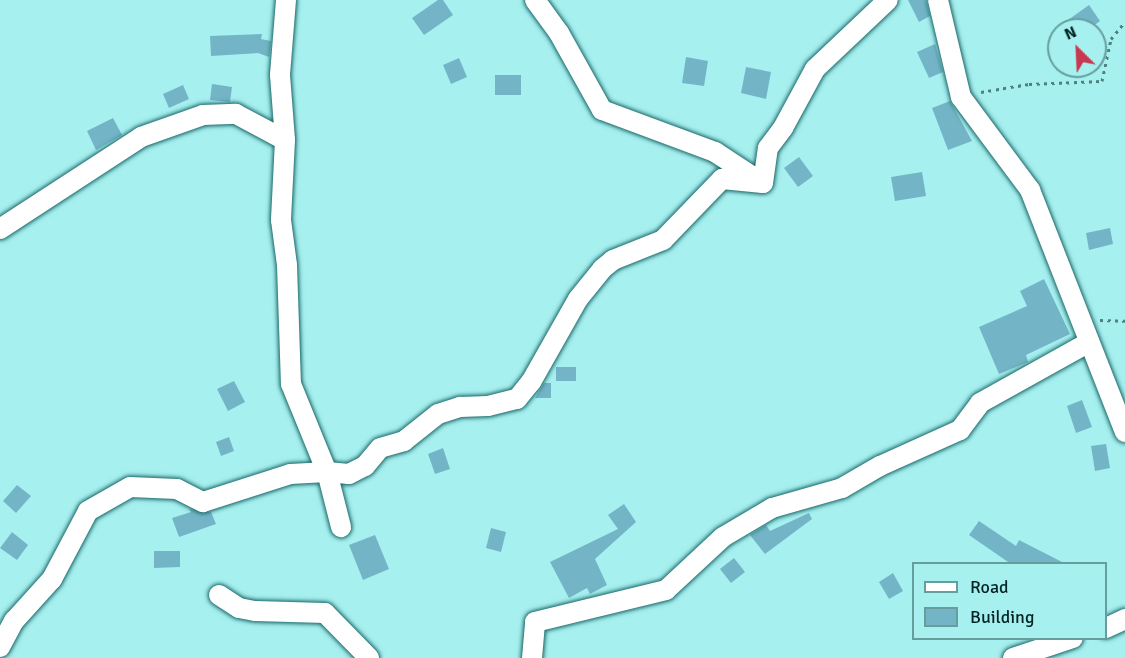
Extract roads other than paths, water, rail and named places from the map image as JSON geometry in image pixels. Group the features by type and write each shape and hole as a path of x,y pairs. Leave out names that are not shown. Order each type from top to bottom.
{"street":[{"path":"286,0 280,75 285,140 281,220 287,265 291,384 327,472 341,527"},
{"path":"535,0 559,33 602,110 715,152 763,183"},
{"path":"763,183 768,148 783,128 815,69 888,0"},
{"path":"938,0 961,95 1030,190 1088,343 1125,432"},
{"path":"0,229 141,137 203,115 236,114 285,140"},
{"path":"0,647 14,621 52,579 88,511 130,487 177,489 203,502 290,474 327,472 350,474 365,466 380,448 404,441 438,414 460,407 488,406 517,399 531,382 578,298 602,269 614,260 663,240 722,179 763,183"},
{"path":"532,658 535,622 666,590 723,537 771,508 842,488 880,466 951,435 960,430 980,403 1088,343"},
{"path":"219,595 239,608 255,611 325,613 369,658"},
{"path":"1107,628 1125,619"},
{"path":"1013,658 1070,640"}]}
